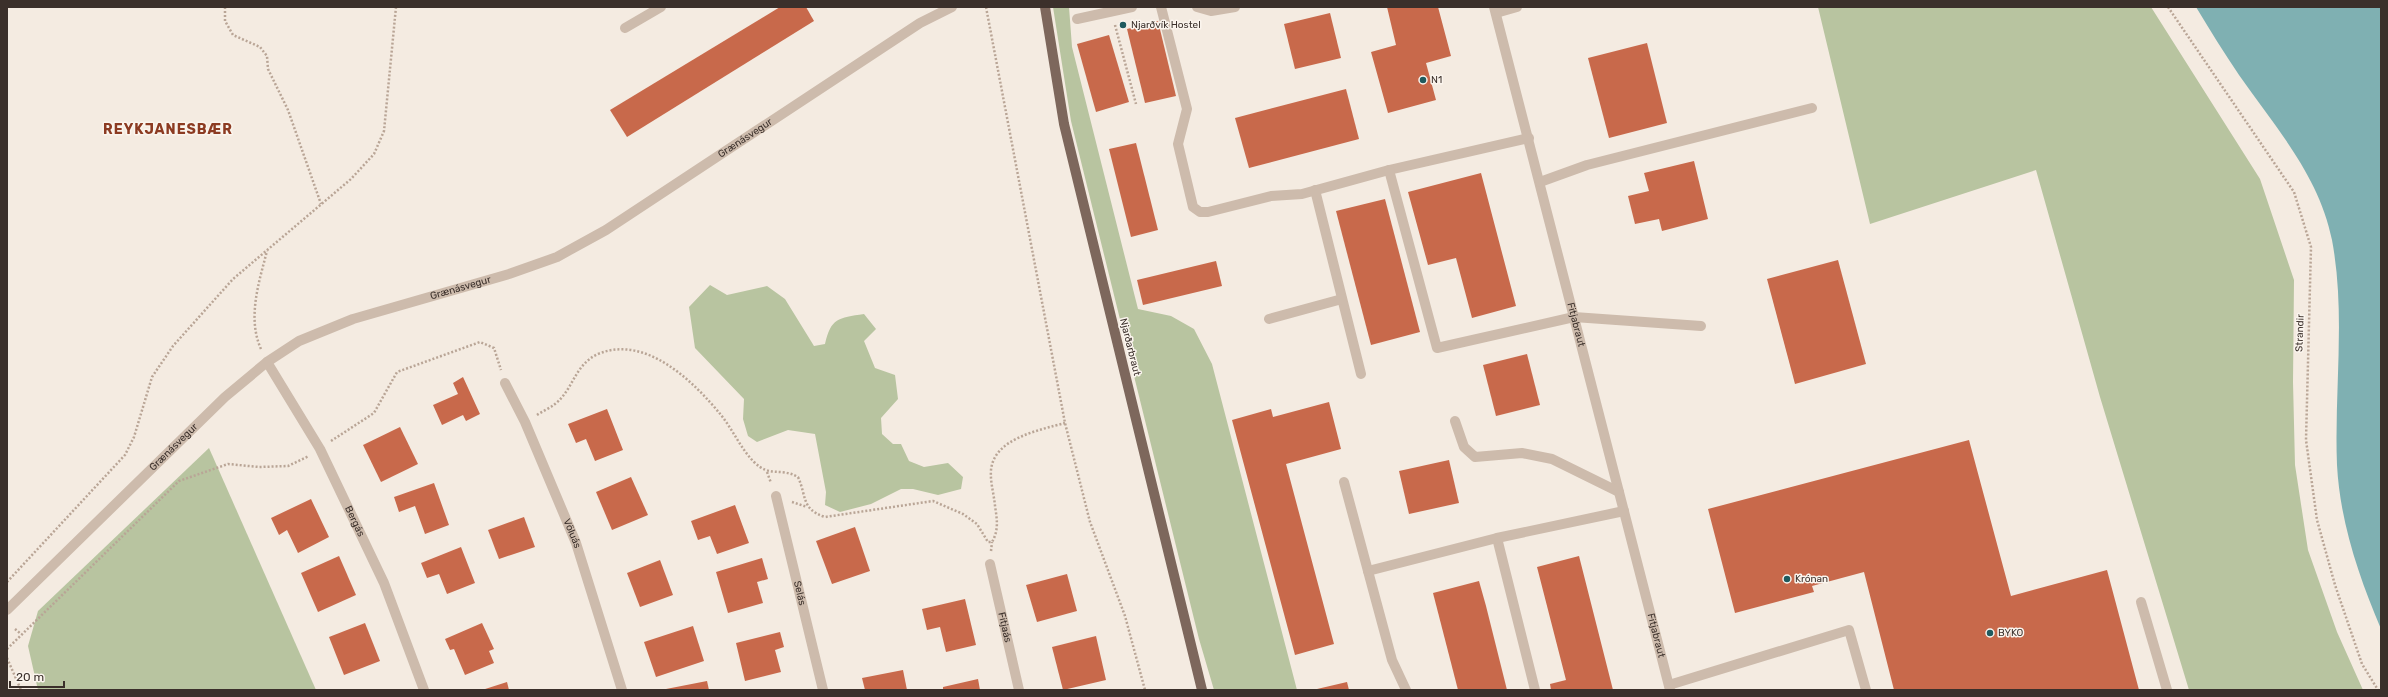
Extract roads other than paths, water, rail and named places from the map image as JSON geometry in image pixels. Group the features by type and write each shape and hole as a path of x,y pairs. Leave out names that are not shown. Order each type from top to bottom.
{"main road":[{"name":"Njarðarbraut","path":"1045,7 1064,124 1202,690"}],"street":[{"path":"625,28 661,7"},
{"name":"Grænásvegur","path":"7,610 224,397 267,362 299,341 353,318 509,274 557,257 606,230 920,23 952,7"},
{"path":"1077,19 1132,7"},
{"path":"1161,7 1187,110 1178,144 1193,207 1200,212 1208,212 1271,196 1302,194 1389,170 1529,138"},
{"path":"1197,7 1211,11 1235,7"},
{"path":"1495,10 1517,7"},
{"name":"Fitjabraut","path":"1495,10 1669,688"},
{"path":"1540,182 1587,165 1812,108"},
{"path":"1389,170 1437,348 1574,317 1701,326"},
{"path":"1315,190 1361,374"},
{"path":"1269,319 1342,299"},
{"name":"Bergás","path":"267,362 320,449 384,583 424,690"},
{"name":"Völuás","path":"505,383 525,422 576,543 622,690"},
{"path":"1455,421 1464,447 1475,457 1522,453 1552,459 1619,492"},
{"path":"1344,482 1392,660 1406,690"},
{"name":"Selás","path":"776,496 823,690"},
{"path":"1368,571 1498,538 1624,511"},
{"path":"1498,538 1536,690"},
{"name":"Fitjaás","path":"990,564 1019,690"},
{"path":"2141,602 2167,690"},
{"path":"1669,688 1849,630 1866,690"}],"water":[{"path":"2196,7 2381,7 2381,629 2365,589 2352,549 2346,528 2339,486 2336,437 2339,352 2338,296 2332,240 2326,216 2317,194 2294,153 2222,50"}],"place":[{"name":"Njarðvík Hostel","path":"1123,25"},
{"name":"N1","path":"1423,80"},
{"name":"Krónan","path":"1787,579"},
{"name":"BYKO","path":"1990,633"}],"district":[{"name":"REYKJANESBÆR","path":"168,129"}]}
